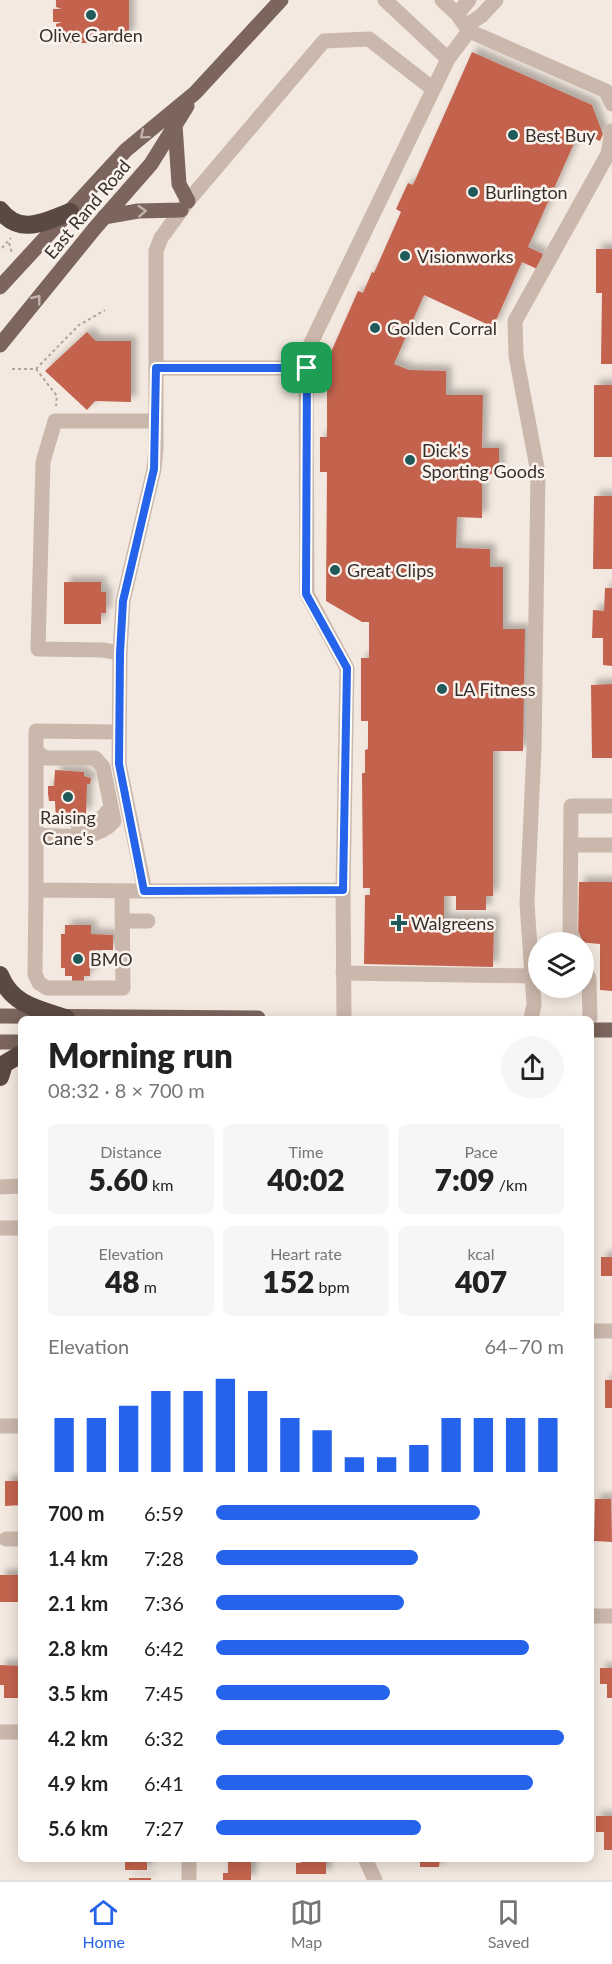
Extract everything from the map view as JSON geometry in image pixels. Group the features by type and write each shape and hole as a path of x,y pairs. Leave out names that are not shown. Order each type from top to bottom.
{"highway":[{"path":"0,210 8,220 23,227 36,225 70,212"},
{"path":"0,975 12,995 23,1005 59,1016"},
{"path":"0,1077 4,1064 18,1056"}],"main road":[{"name":"East Rand Road","path":"0,287 126,150 195,93 281,0"},
{"name":"East Rand Road","path":"0,345 104,217 151,164 195,93"},
{"path":"104,217 132,211 184,206 178,184 175,125"},
{"path":"0,1016 18,1017"},
{"path":"594,1030 612,1030"},
{"path":"0,1042 18,1042"}],"street":[{"path":"385,0 448,59"},
{"path":"442,0 464,23 606,91 612,104"},
{"path":"344,1016 343,890 347,668 306,594 307,368 310,345 448,59 464,23 469,0"},
{"path":"464,23 481,16 496,0"},
{"path":"144,891 119,764 120,653 123,601 154,469 156,252 161,238 184,206 324,41 369,39 433,89"},
{"path":"529,932 527,903 534,749 538,473 516,356 515,321 608,154 612,131"},
{"path":"156,368 307,368"},
{"path":"120,653 103,650 38,649 43,462 55,421 156,421"},
{"path":"119,732 36,730 35,974 39,983 47,988 123,988 122,891"},
{"path":"36,751 45,758 94,758 103,767 114,821 88,842 36,830"},
{"path":"36,775 46,767 94,767 98,764"},
{"path":"570,932 571,806 612,806"},
{"path":"36,830 91,825 111,808"},
{"path":"571,845 612,845"},
{"path":"36,890 343,890"},
{"path":"123,921 148,921"},
{"path":"343,973 528,976"},
{"path":"531,1016 534,998"},
{"path":"589,998 590,1016"},
{"path":"0,1187 18,1186"},
{"path":"0,1228 18,1228"},
{"path":"594,1331 612,1330"},
{"path":"0,1426 18,1426"},
{"path":"594,1616 612,1616"},
{"path":"0,1732 18,1732"},
{"path":"189,1862 189,1880"},
{"path":"366,1862 375,1880"}],"path":[{"path":"2,248 9,243 12,236"},
{"path":"9,243 12,254"},
{"path":"12,369 36,369 79,325 105,310"},
{"path":"36,369 57,396 55,421"}],"building":[{"name":"Olive Garden","path":"56,0 129,0 129,35 126,35 126,43 61,43 61,34 56,34 56,24 62,22 53,22 53,9 62,9 56,7"},
{"path":"472,52 592,105 603,134 600,141 579,132 528,247 543,254 537,269 522,262 493,327 424,295 394,364 409,370 446,371 446,395 483,395 482,448 499,448 499,474 482,474 482,518 457,517 456,548 490,549 490,567 503,567 503,629 525,629 523,751 493,751 493,896 486,896 486,910 456,910 456,896 444,896 444,919 494,920 493,967 364,964 365,895 370,895 370,888 363,888 362,773 365,773 365,750 368,749 368,721 361,721 361,658 369,658 369,622 362,622 326,601 327,472 320,472 320,437 327,437 327,361 358,291 363,293 372,272 374,273 401,212 396,209 408,183 413,185"},
{"path":"596,249 612,249 612,364 601,364 602,293 596,293"},
{"path":"87,332 96,341 131,341 131,402 95,401 87,410 45,371"},
{"path":"594,385 612,385 612,457 594,457"},
{"path":"594,496 612,496 612,569 593,569"},
{"path":"64,582 101,582 101,592 106,592 106,613 101,613 101,624 64,624"},
{"path":"605,588 612,588 612,666 603,665 603,638 592,638 593,610 604,611"},
{"path":"612,684 612,758 592,758 591,685"},
{"name":"Raising Cane's","path":"55,770 84,772 84,776 91,778 90,784 87,784 86,814 66,814 66,820 56,819 55,801 49,801 48,794 48,786 54,786"},
{"path":"579,882 612,882 612,991 600,990 600,944 594,943 594,932 578,932"},
{"name":"BMO","path":"65,925 91,925 91,934 113,935 113,950 95,950 95,968 90,968 90,976 84,976 84,983 72,983 72,976 65,976 65,968 61,968 61,934 65,934"},
{"path":"601,1257 612,1257 612,1276 601,1276"},
{"path":"605,1380 612,1380 612,1408 605,1408"},
{"path":"5,1481 18,1481 18,1505 5,1506"},
{"path":"595,1499 611,1499 612,1542 594,1541"},
{"path":"0,1575 18,1575 18,1602 0,1602"},
{"path":"0,1665 18,1666 18,1698 4,1698 4,1685 0,1685"},
{"path":"600,1668 612,1668 612,1698 607,1698 607,1684 600,1684"},
{"path":"596,1816 612,1816 612,1850 604,1850 604,1832 596,1832"},
{"path":"125,1862 147,1862 147,1870 125,1870"},
{"path":"228,1862 251,1862 251,1880 223,1880 223,1873 228,1873"},
{"path":"326,1862 326,1874 296,1874 296,1863"},
{"path":"420,1862 440,1862 439,1867 420,1867"},
{"path":"129,1878 151,1878 151,1880 129,1880"}],"place":[{"name":"Olive Garden","path":"91,15"},
{"name":"Best Buy","path":"513,135"},
{"name":"Burlington","path":"473,192"},
{"name":"Visionworks","path":"405,256"},
{"name":"Golden Corral","path":"375,328"},
{"name":"Dick's Sporting Goods","path":"410,460"},
{"name":"Great Clips","path":"335,570"},
{"name":"LA Fitness","path":"442,689"},
{"name":"Raising Cane's","path":"68,797"},
{"name":"Walgreens","path":"399,923"},
{"name":"BMO","path":"78,959"}],"route":[{"path":"156,368 307,368 306,594 347,668 343,890 144,891 119,764 119,689 123,601 154,469 156,368"}]}
